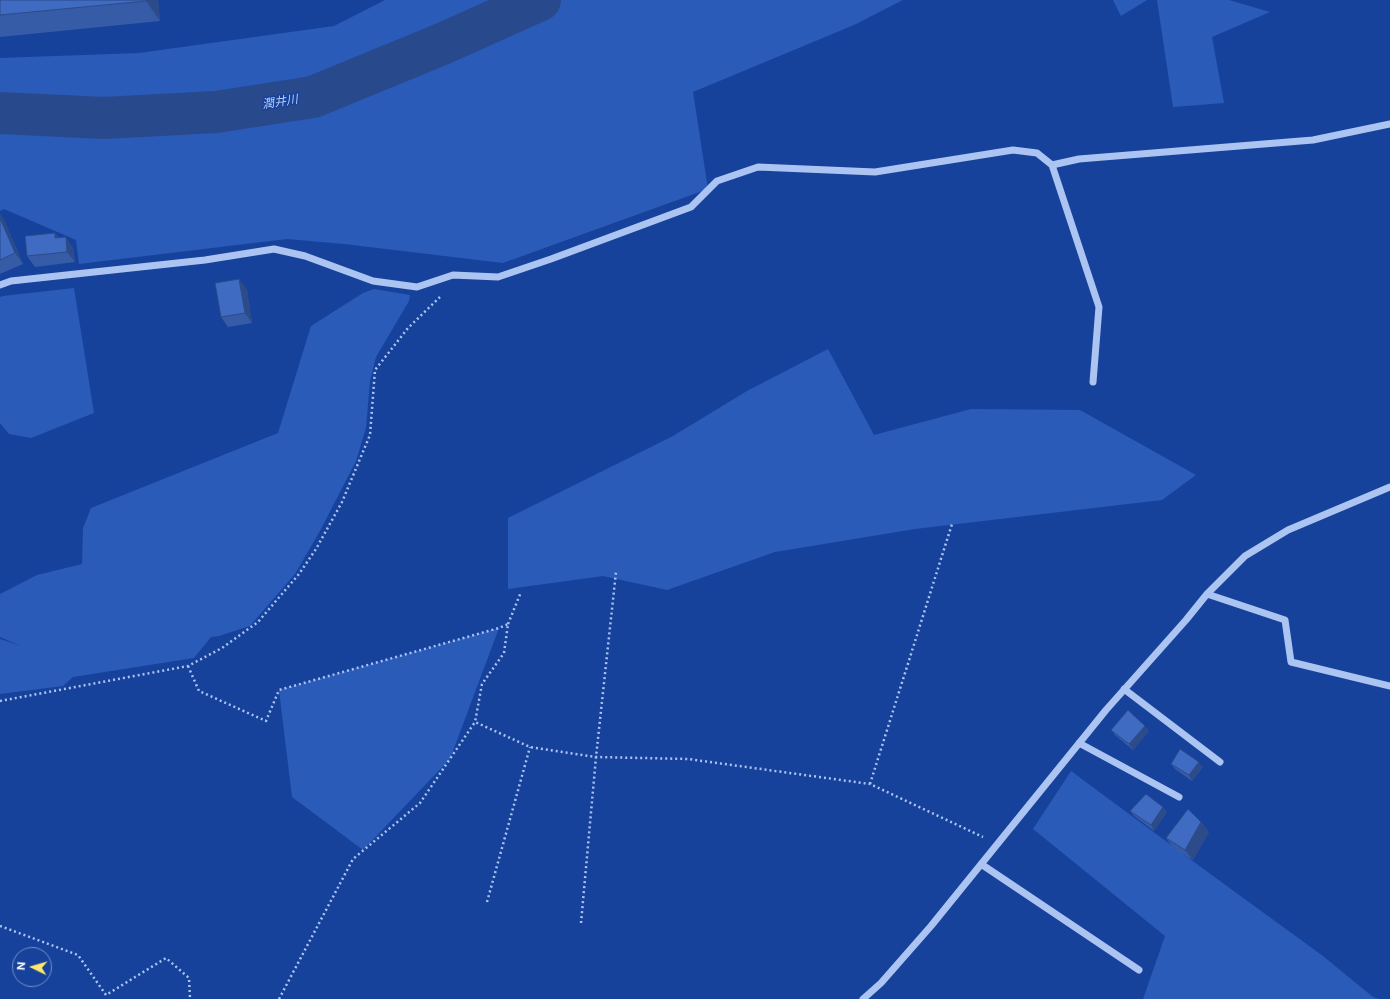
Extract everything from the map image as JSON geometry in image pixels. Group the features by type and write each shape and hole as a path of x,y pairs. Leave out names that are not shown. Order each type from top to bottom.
{"street":[{"path":"1052,165 1079,159 1313,140 1390,124"},
{"path":"0,285 11,281 205,260 274,249 305,256 373,282 417,287 453,275 498,277 691,207 717,181 758,167 875,172 1012,150 1037,153 1052,165 1099,307 1093,382"},
{"path":"863,999 886,977 931,926 1124,689 1186,620 1207,594 1245,556 1288,530 1390,487"},
{"path":"1207,594 1285,620 1291,662 1390,686"},
{"path":"1124,689 1220,762"},
{"path":"1079,744 1179,797"},
{"path":"981,864 1139,970"}],"path":[{"path":"0,701 188,666 222,648 258,622 299,574 316,549 342,502 370,434 376,370 408,328 443,294"},
{"path":"870,784 952,524"},
{"path":"582,923 596,757 616,572"},
{"path":"279,999 353,858 420,803 475,722 482,684 504,653 508,624 521,592"},
{"path":"188,666 199,691 266,721 279,690 508,624"},
{"path":"475,722 530,746 596,757 688,759 870,784 998,844"},
{"path":"487,902 530,746"},
{"path":"0,926 78,956 106,995 166,958 189,978 190,999"}],"shaded area":[{"path":"385,0 903,0 854,25 693,92 708,189 503,263 344,244 287,239 79,264 76,240 4,209 0,211 0,58 139,53 334,26"},
{"path":"1113,0 1147,0 1121,16"},
{"path":"1157,0 1229,0 1270,12 1212,37 1224,103 1173,107"},
{"path":"74,288 94,413 31,438 9,434 0,423 0,297"},
{"path":"374,289 410,295 409,301 376,357 370,381 366,428 356,461 320,531 295,574 250,626 219,636 211,637 194,658 73,677 63,686 0,694 0,639 21,646 0,637 0,594 37,575 82,564 83,528 91,508 278,433 311,326 363,293"},
{"path":"828,349 874,435 971,409 1080,410 1196,475 1162,500 915,529 775,552 667,590 603,576 508,589 508,518 673,436 747,391"},
{"path":"499,628 450,759 363,850 292,797 279,690"},
{"path":"1071,771 1323,956 1373,997 1379,999 1143,999 1165,936 1033,829"}],"building":[{"path":"0,0 146,0 146,1 0,15"},
{"path":"0,218 15,253 0,260"},
{"path":"55,233 55,238 66,237 67,252 27,256 25,236"},
{"path":"239,279 245,313 221,317 215,283"},
{"path":"1128,710 1145,726 1129,744 1111,730"},
{"path":"1180,749 1199,762 1189,775 1171,764"},
{"path":"1146,794 1163,807 1151,825 1130,811"},
{"path":"1188,809 1201,822 1185,850 1166,838"}],"waterway":[{"name":"潤井川","path":"0,113 104,118 216,112 313,97 442,44 540,0"}]}
